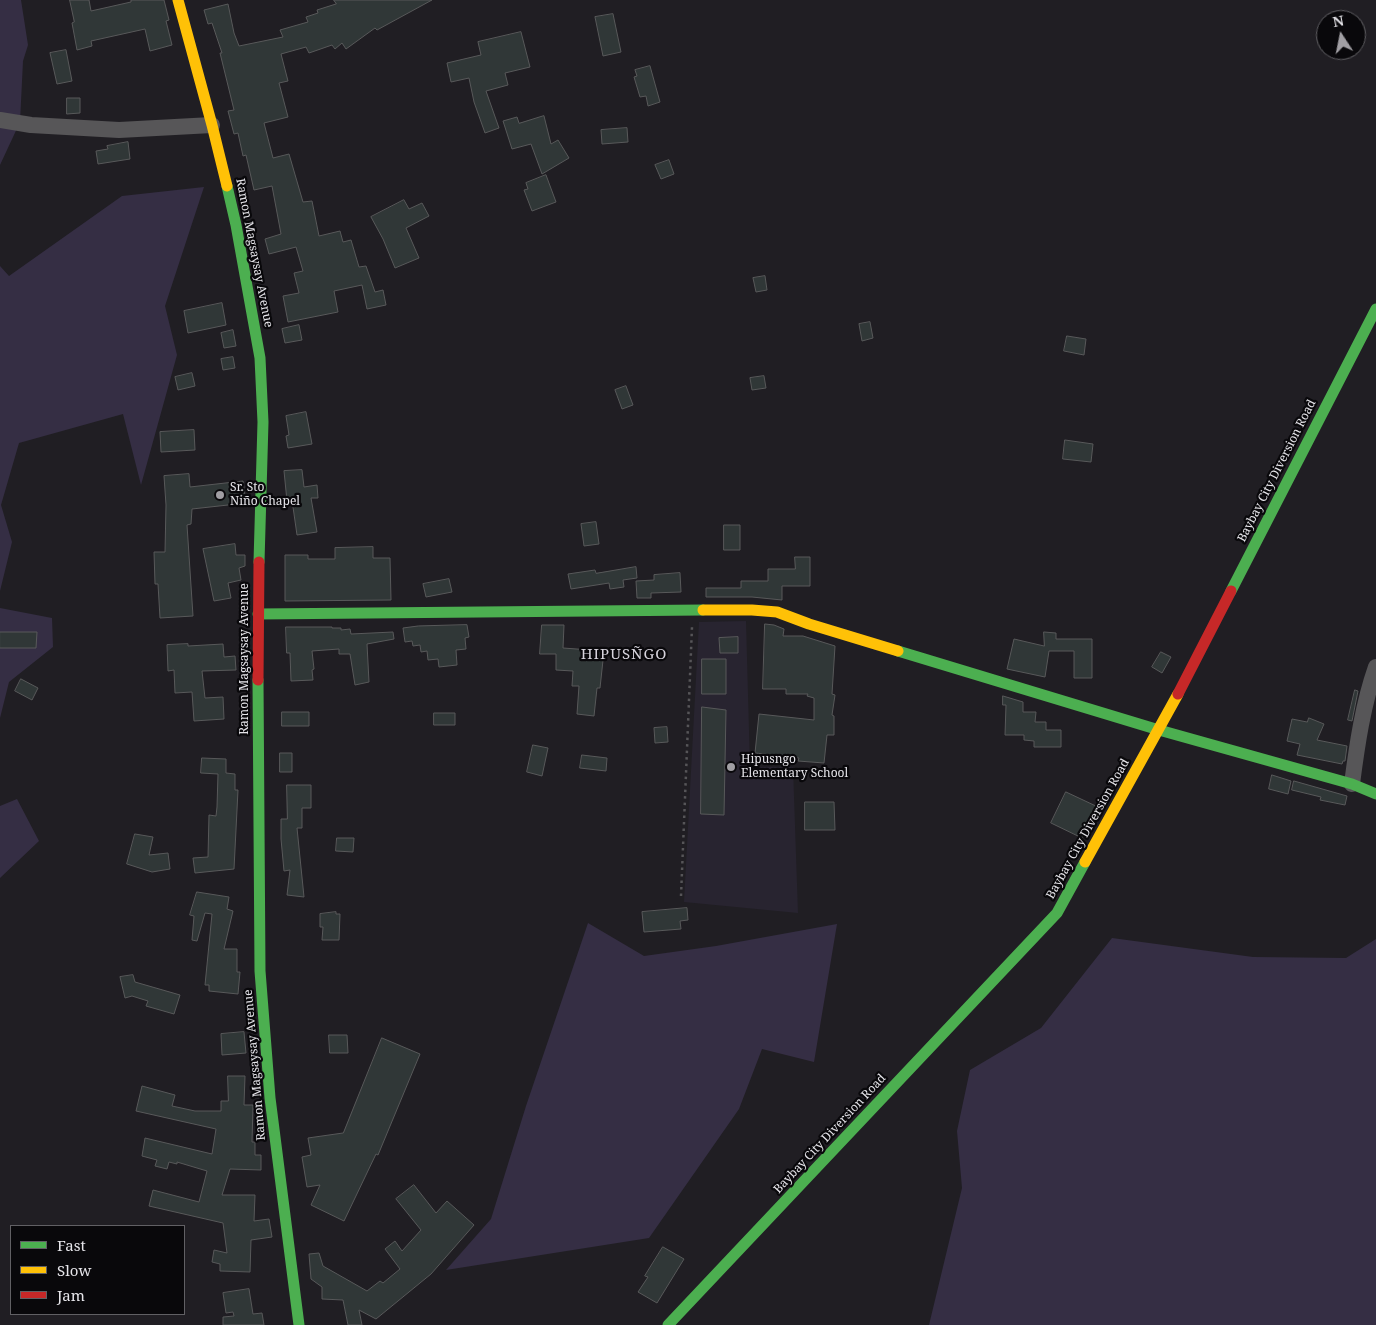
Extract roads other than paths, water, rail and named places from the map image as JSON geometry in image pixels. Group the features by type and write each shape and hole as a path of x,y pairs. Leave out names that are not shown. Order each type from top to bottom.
{"main road":[{"name":"Ramon Magsaysay Avenue","path":"178,0 212,124 236,225 260,358 263,422 258,614 260,971 270,1098 299,1325"},
{"name":"Baybay City Diversion Road","path":"668,1325 1057,913 1159,730 1376,309"},
{"path":"258,614 752,610 777,612 810,624 1159,730 1352,784 1376,794"}],"street":[{"path":"0,120 31,125 119,130 212,124"},
{"path":"1352,784 1370,685 1376,667"}],"place":[{"name":"Sr. Sto Niño Chapel","path":"220,495"},
{"name":"Hipusngo Elementary School","path":"731,767"}],"district":[{"name":"HIPUSÑGO","path":"624,655"}]}
